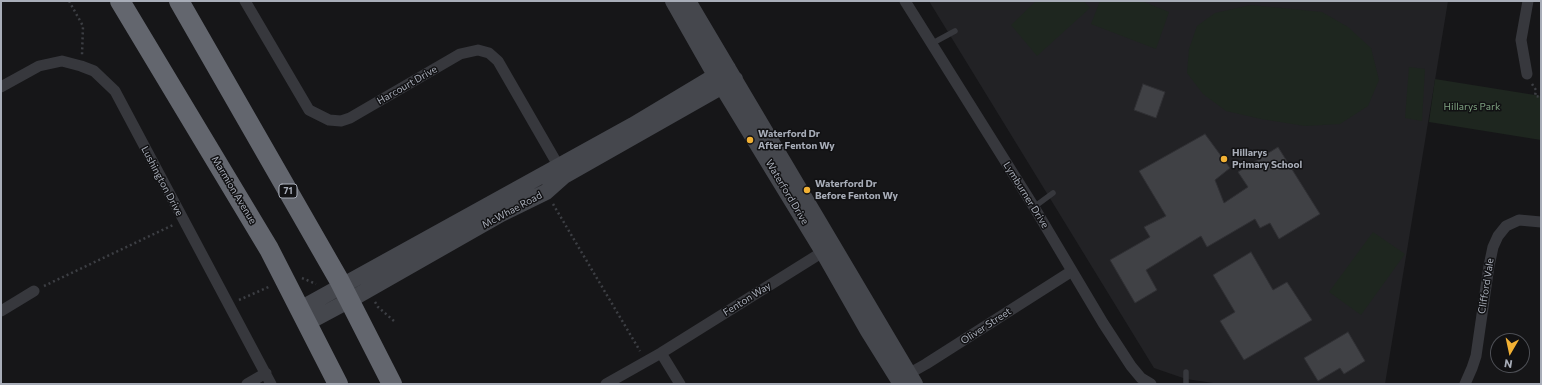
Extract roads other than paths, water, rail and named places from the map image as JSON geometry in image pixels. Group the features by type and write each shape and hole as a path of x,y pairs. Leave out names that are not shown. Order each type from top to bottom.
{"highway":[{"name":"Marmion Avenue","path":"120,1 269,249 338,384"},
{"name":"71","path":"179,1 346,293 392,384"}],"street":[{"name":"Harcourt Drive","path":"245,1 309,110 329,120 341,122 460,54 478,50 489,53 498,60 561,171"},
{"name":"Waterford Drive","path":"673,1 725,77 828,249 884,333 906,380"},
{"name":"Waterford Drive","path":"688,1 725,77"},
{"name":"Lymburner Drive","path":"904,1 1034,207 1131,366 1141,378 1151,384"},
{"path":"1527,74 1521,40 1528,1"},
{"name":"Lushington Drive","path":"1,87 39,66 62,61 94,71 115,92 271,384"},
{"name":"McWhae Road","path":"304,316 561,171 633,124 725,77"},
{"name":"McWhae Road","path":"346,293 546,192 561,171"},
{"name":"Clifford Vale","path":"1465,384 1476,356 1489,266 1493,247 1498,236 1506,226 1518,220 1541,222"},
{"name":"Fenton Way","path":"606,384 661,353 828,249"},
{"name":"Oliver Street","path":"906,380 1072,271"},
{"path":"1,311 34,291"},
{"path":"661,353 680,384"},
{"path":"247,384 266,373"}],"lane":[{"path":"931,44 955,30"},
{"path":"1034,207 1053,193"},
{"path":"1186,372 1186,384"}],"place":[{"name":"Waterford Dr After Fenton Wy","path":"750,140"},
{"name":"Hillarys Primary School","path":"1224,159"},
{"name":"Waterford Dr Before Fenton Wy","path":"807,190"}],"park label":[{"name":"Hillarys Park","path":"1472,107"}]}
